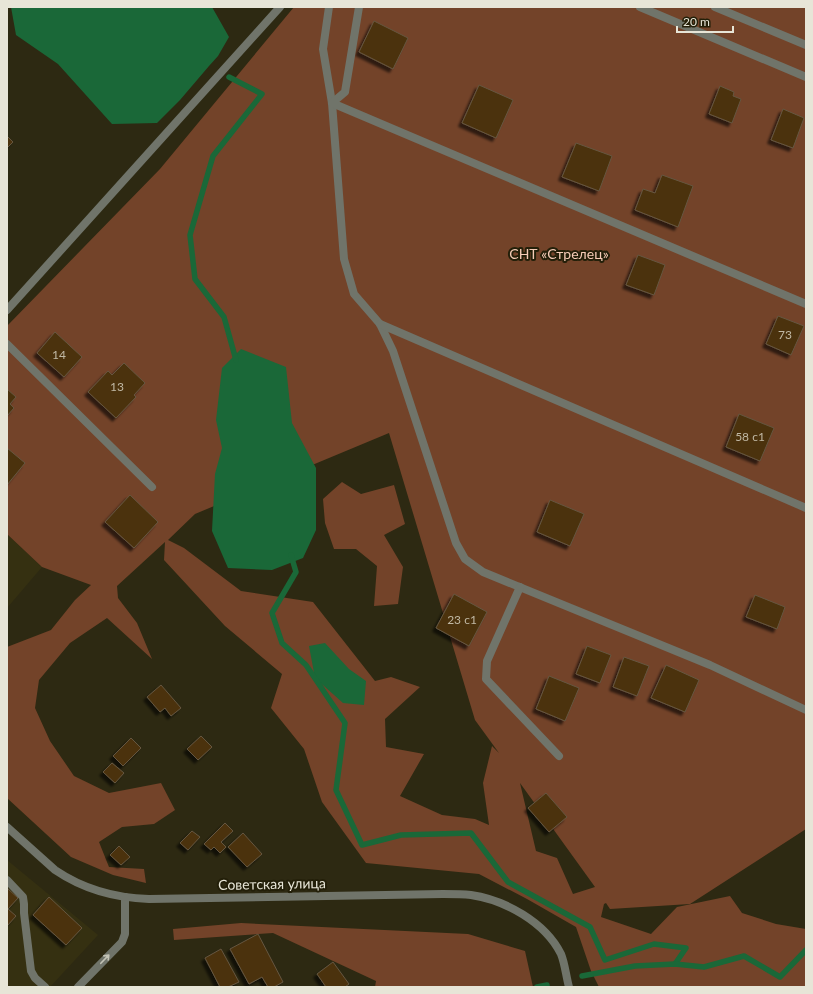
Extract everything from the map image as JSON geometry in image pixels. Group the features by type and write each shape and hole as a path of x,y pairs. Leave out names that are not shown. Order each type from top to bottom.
{"street":[{"path":"7,310 280,7"},
{"path":"329,7 323,49 332,103 344,259 354,294 380,324 393,351 456,543 465,559 483,572 710,665 806,710"},
{"path":"332,103 345,92 359,7"},
{"path":"640,7 806,77"},
{"path":"714,7 806,45"},
{"path":"332,103 806,304"},
{"path":"380,324 806,508"},
{"path":"7,344 152,487"},
{"path":"520,587 487,661 486,679 559,756"},
{"name":"Советская улица","path":"7,827 55,870 64,876 92,889 125,897 149,899 443,894 471,896 491,900 521,914 534,922 548,934 563,962 569,987"},
{"path":"7,880 23,897 31,971 35,978 45,987"},
{"path":"78,987 122,942 125,934 125,897"}],"shaded area":[{"path":"11,7 212,7 229,37 218,56 180,100 157,123 112,124 58,64 16,35"},
{"path":"241,349 286,367 292,423 316,468 316,530 303,558 272,570 228,568 212,531 215,474 222,448 216,420 222,368"},
{"path":"7,534 42,567 7,608"},
{"path":"325,643 349,669 366,681 364,705 343,703 315,678 309,646"},
{"path":"7,860 98,935 50,987 7,987"}],"green space":[{"name":"СНТ «Стрелец»","path":"294,7 806,7 806,829 690,904 610,909 606,903 604,904 601,917 651,934 677,907 730,896 742,913 776,924 806,929 806,987 599,987 591,971 576,927 527,899 479,874 366,863 322,802 304,749 271,708 282,674 225,626 164,560 165,542 117,586 118,598 137,623 152,659 107,618 70,643 39,680 35,708 50,741 74,776 109,793 161,783 175,810 154,824 122,827 99,842 109,867 144,869 146,883 113,875 71,857 7,798 7,647 51,630 75,600 91,585 42,567 7,534 7,326 160,169","holes":["389,433 475,720 499,753 492,746 483,783 489,825 475,819 442,815 400,796 424,754 386,747 385,719 420,687 391,677 375,681 313,602 241,591 184,548 168,540 195,514","520,783 595,887 573,894 557,858 536,851"]},
{"path":"342,482 361,494 394,485 405,524 384,535 403,567 398,604 374,606 377,566 356,549 334,549 325,523 323,499"},
{"path":"241,923 468,934 525,951 533,987 375,987 376,981 273,933 174,940 173,929"}],"building":[{"path":"374,21 408,38 393,69 359,52"},
{"path":"479,85 513,100 496,138 462,123"},
{"path":"720,86 734,92 733,96 741,99 732,123 709,114"},
{"path":"783,109 804,118 793,148 771,140"},
{"path":"7,136 13,142 7,148"},
{"path":"576,143 612,156 599,191 562,177"},
{"path":"662,175 693,186 678,227 635,210 643,189 655,193"},
{"path":"638,255 665,265 654,295 626,285"},
{"path":"778,316 804,326 791,355 766,344"},
{"path":"55,332 82,357 64,377 37,353"},
{"path":"124,363 145,383 134,395 136,397 116,418 88,392 108,371 112,375"},
{"path":"7,389 16,397 10,404 14,408 7,416"},
{"path":"739,414 774,428 760,461 726,447"},
{"path":"7,448 25,463 7,485"},
{"path":"130,495 158,522 134,548 105,522"},
{"path":"550,500 584,514 570,546 537,532"},
{"path":"454,594 487,612 469,646 436,628"},
{"path":"755,595 785,607 777,629 746,617"},
{"path":"587,646 611,655 600,683 576,674"},
{"path":"624,657 649,666 637,696 613,687"},
{"path":"666,665 699,680 685,712 651,698"},
{"path":"549,676 579,688 565,721 536,709"},
{"path":"161,685 181,708 171,716 165,708 160,712 147,697"},
{"path":"201,736 212,747 198,760 187,749"},
{"path":"131,738 141,748 123,766 113,756"},
{"path":"112,763 124,773 115,783 103,772"},
{"path":"546,793 567,817 549,832 528,808"},
{"path":"225,823 233,831 221,842 226,847 220,853 214,847 211,850 204,844"},
{"path":"192,831 200,837 188,850 180,843"},
{"path":"243,833 262,854 247,867 228,847"},
{"path":"119,846 130,857 121,865 110,855"},
{"path":"7,888 18,898 8,909 16,916 7,926"},
{"path":"49,897 82,928 66,945 33,915"},
{"path":"258,934 283,982 274,987 268,987 262,977 249,984 230,949"},
{"path":"221,949 239,982 228,987 220,987 205,958"},
{"path":"333,962 349,984 345,987 326,987 317,974"}],"waterway":[{"path":"229,77 262,94 213,156 190,235 195,279 224,317 236,360"},
{"path":"291,555 296,572 272,613 282,643 306,665 345,723 336,790 362,845 401,835 471,833 508,882 590,927 605,960 654,944 686,948 675,964"},
{"path":"582,976 635,966 675,964 704,967 744,956 780,977 806,950"},
{"path":"537,987 547,985"}]}
